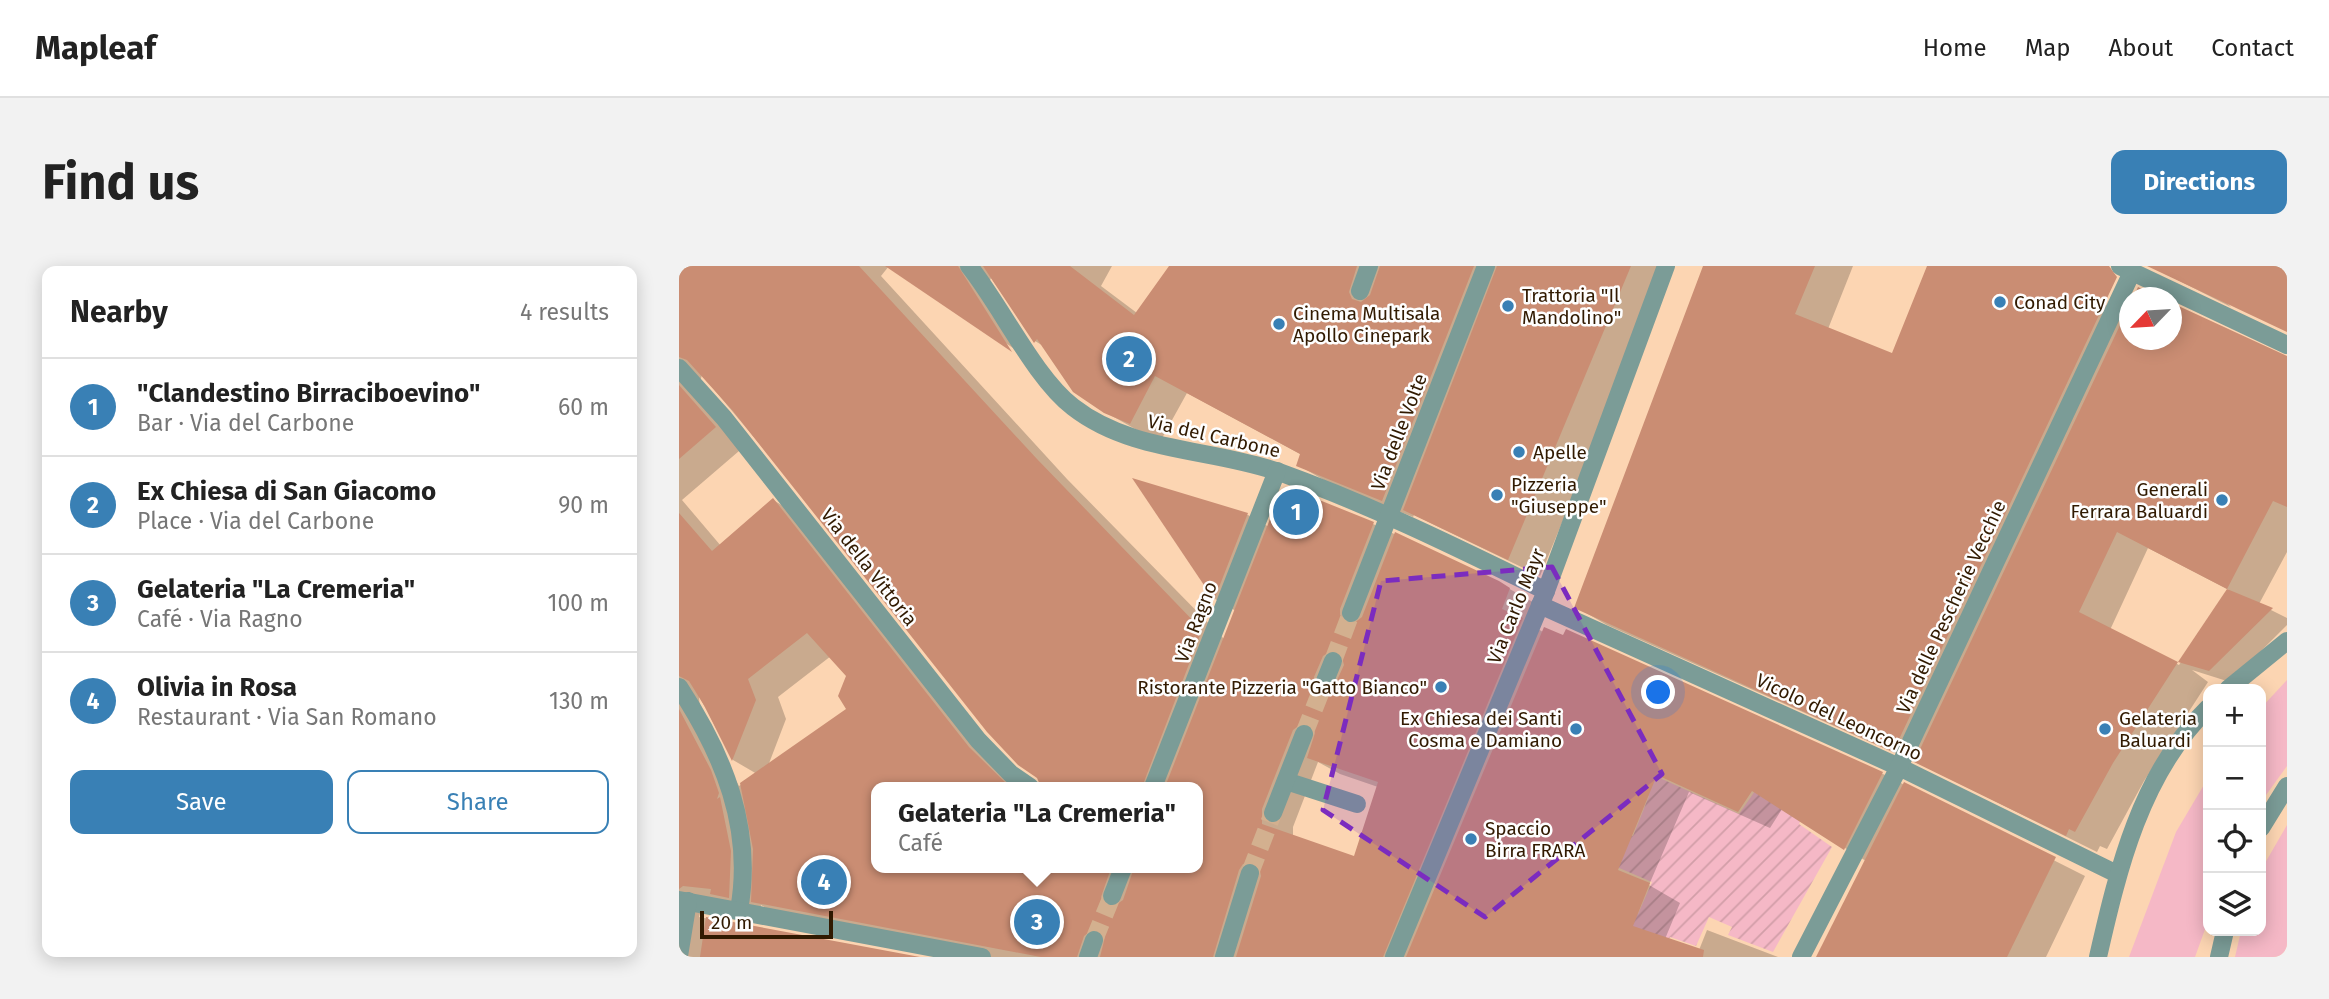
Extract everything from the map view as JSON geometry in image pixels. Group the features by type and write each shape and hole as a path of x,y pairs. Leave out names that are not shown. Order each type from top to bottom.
{"street":[{"name":"Via del Carbone","path":"969,266 1053,389 1094,422 1131,438 1171,448 1214,454 1277,471 1390,515 1543,598"},
{"path":"1360,291 1369,266"},
{"name":"Via delle Volte","path":"1351,613 1486,266"},
{"name":"Via Carlo Mayr","path":"1394,957 1543,598 1666,266"},
{"path":"2126,269 2287,345"},
{"name":"Via delle Pescherie Vecchie","path":"1801,957 1899,767 2126,269"},
{"name":"Via della Vittoria","path":"679,368 724,418 978,740 1011,774 1023,782"},
{"name":"Via Ragno","path":"1155,782 1277,471"},
{"name":"Vicolo del Leoncorno","path":"1543,598 1620,641 1899,767 2117,874"},
{"path":"2234,684 2287,641"},
{"path":"1325,681 1333,661"},
{"path":"679,687 720,758 742,834 744,869 739,910"},
{"path":"2098,957 2117,874 2150,791 2173,753 2203,714"},
{"path":"1273,813 1304,734"},
{"path":"1286,781 1357,804"},
{"path":"2266,820 2287,786"},
{"path":"1112,896 1121,873"},
{"path":"1224,957 1250,873"},
{"path":"679,956 684,901 982,957"},
{"path":"2219,957 2224,936"}],"highlighted area":[{"path":"1552,567 1662,774 1485,917 1323,810 1381,581"}],"shaded area":[{"path":"2287,680 2287,766 2266,795 2266,747 2266,703"},
{"path":"1667,768 1662,779 1739,814 1762,781 1807,807 1799,824 1832,847 1773,952 1728,935 1732,927 1709,917 1696,946 1670,937 1661,957 1615,957 1617,905 1638,914 1652,882 1577,850 1590,818 1633,836 1649,796 1609,779"},
{"path":"2203,786 2203,935 2195,957 2129,957 2176,832"},
{"path":"2287,825 2287,957 2235,957 2240,936 2266,936 2266,861"}],"building":[{"path":"679,266 859,266 1037,459 1202,630 1144,782 1039,782 1018,765 987,732 733,411 687,360 679,357"},
{"path":"885,266 958,266 1012,352"},
{"path":"983,266 1070,266 1134,315 1169,266 1357,266 1349,292 1352,299 1361,302 1370,295 1380,266 1474,266 1382,501 1296,466 1300,454 1155,376 1130,424 1104,413 1073,392 1037,339 1034,343"},
{"path":"1497,266 1631,266 1508,560 1403,510"},
{"path":"1703,266 1815,266 1795,314 1892,353 1927,266 2109,266 2117,277 1893,752 1574,608"},
{"path":"2147,266 2287,266 2287,332"},
{"path":"2182,308 2287,356 2287,507 2273,501 2227,589 2117,532 2079,612 2178,662 2113,763 2075,832 2069,829 2066,836 1914,762 2119,327 2119,350 2182,350"},
{"path":"679,385 716,427 679,459"},
{"path":"1132,478 1248,513 1214,600"},
{"path":"1287,487 1374,522 1340,609 1340,615 1346,623 1353,624 1362,617 1395,532 1510,588 1502,609 1523,618 1383,957 1236,957 1261,876 1259,866 1253,862 1243,864 1239,870 1213,957 1100,957 1105,937 1102,932 1093,929 1084,936 1077,957 1041,957 751,902 753,849 740,783 846,709 838,696 846,676 807,633 748,679 756,700 732,761 689,681 679,676 679,513 712,551 773,498 969,747 1005,782 871,782 871,873 1109,873 1101,897 1104,904 1113,907 1123,900 1132,873 1203,873 1203,782 1167,782 1270,519 1274,521","holes":["1332,650 1341,653 1344,665 1333,689 1321,692 1316,687 1314,677 1323,656","1302,723 1312,726 1315,733 1307,758 1378,782 1354,856 1262,824 1262,809 1293,730"]},
{"path":"2227,589 2273,608 2209,671 2178,662"},
{"path":"1544,627 1563,635 1566,629 1883,772 1844,850 1752,791 1738,812 1657,775 1618,870 1650,883 1633,926 1704,950 1703,957 1406,957"},
{"path":"679,709 711,770 719,793 717,799 720,797 731,851 729,898 710,894 711,889 683,886 679,889"},
{"path":"1904,782 2056,857 2007,957 1816,957"},
{"path":"706,917 920,957 700,957"}],"tunnel":[{"path":"1333,661 1351,613"},
{"path":"1304,734 1325,681"},
{"path":"1250,873 1273,813"},
{"path":"1094,940 1112,896"}],"place":[{"name":"Conad City","path":"2000,302"},
{"name":"Trattoria \"Il Mandolino\"","path":"1508,306"},
{"name":"Cinema Multisala Apollo Cinepark","path":"1279,324"},
{"name":"Ex Chiesa di San Giacomo","path":"1129,359"},
{"name":"Apelle","path":"1519,452"},
{"name":"Pizzeria \"Giuseppe\"","path":"1497,495"},
{"name":"Generali Ferrara Baluardi","path":"2222,500"},
{"name":"\"Clandestino Birraciboevino\"","path":"1296,512"},
{"name":"Ristorante Pizzeria \"Gatto Bianco\"","path":"1441,687"},
{"name":"Ex Chiesa dei Santi Cosma e Damiano","path":"1576,729"},
{"name":"Gelateria Baluardi","path":"2105,729"},
{"name":"Spaccio Birra FRARA","path":"1471,839"},
{"name":"Olivia in Rosa","path":"824,882"},
{"name":"Gelateria \"La Cremeria\"","path":"1037,922"}]}
